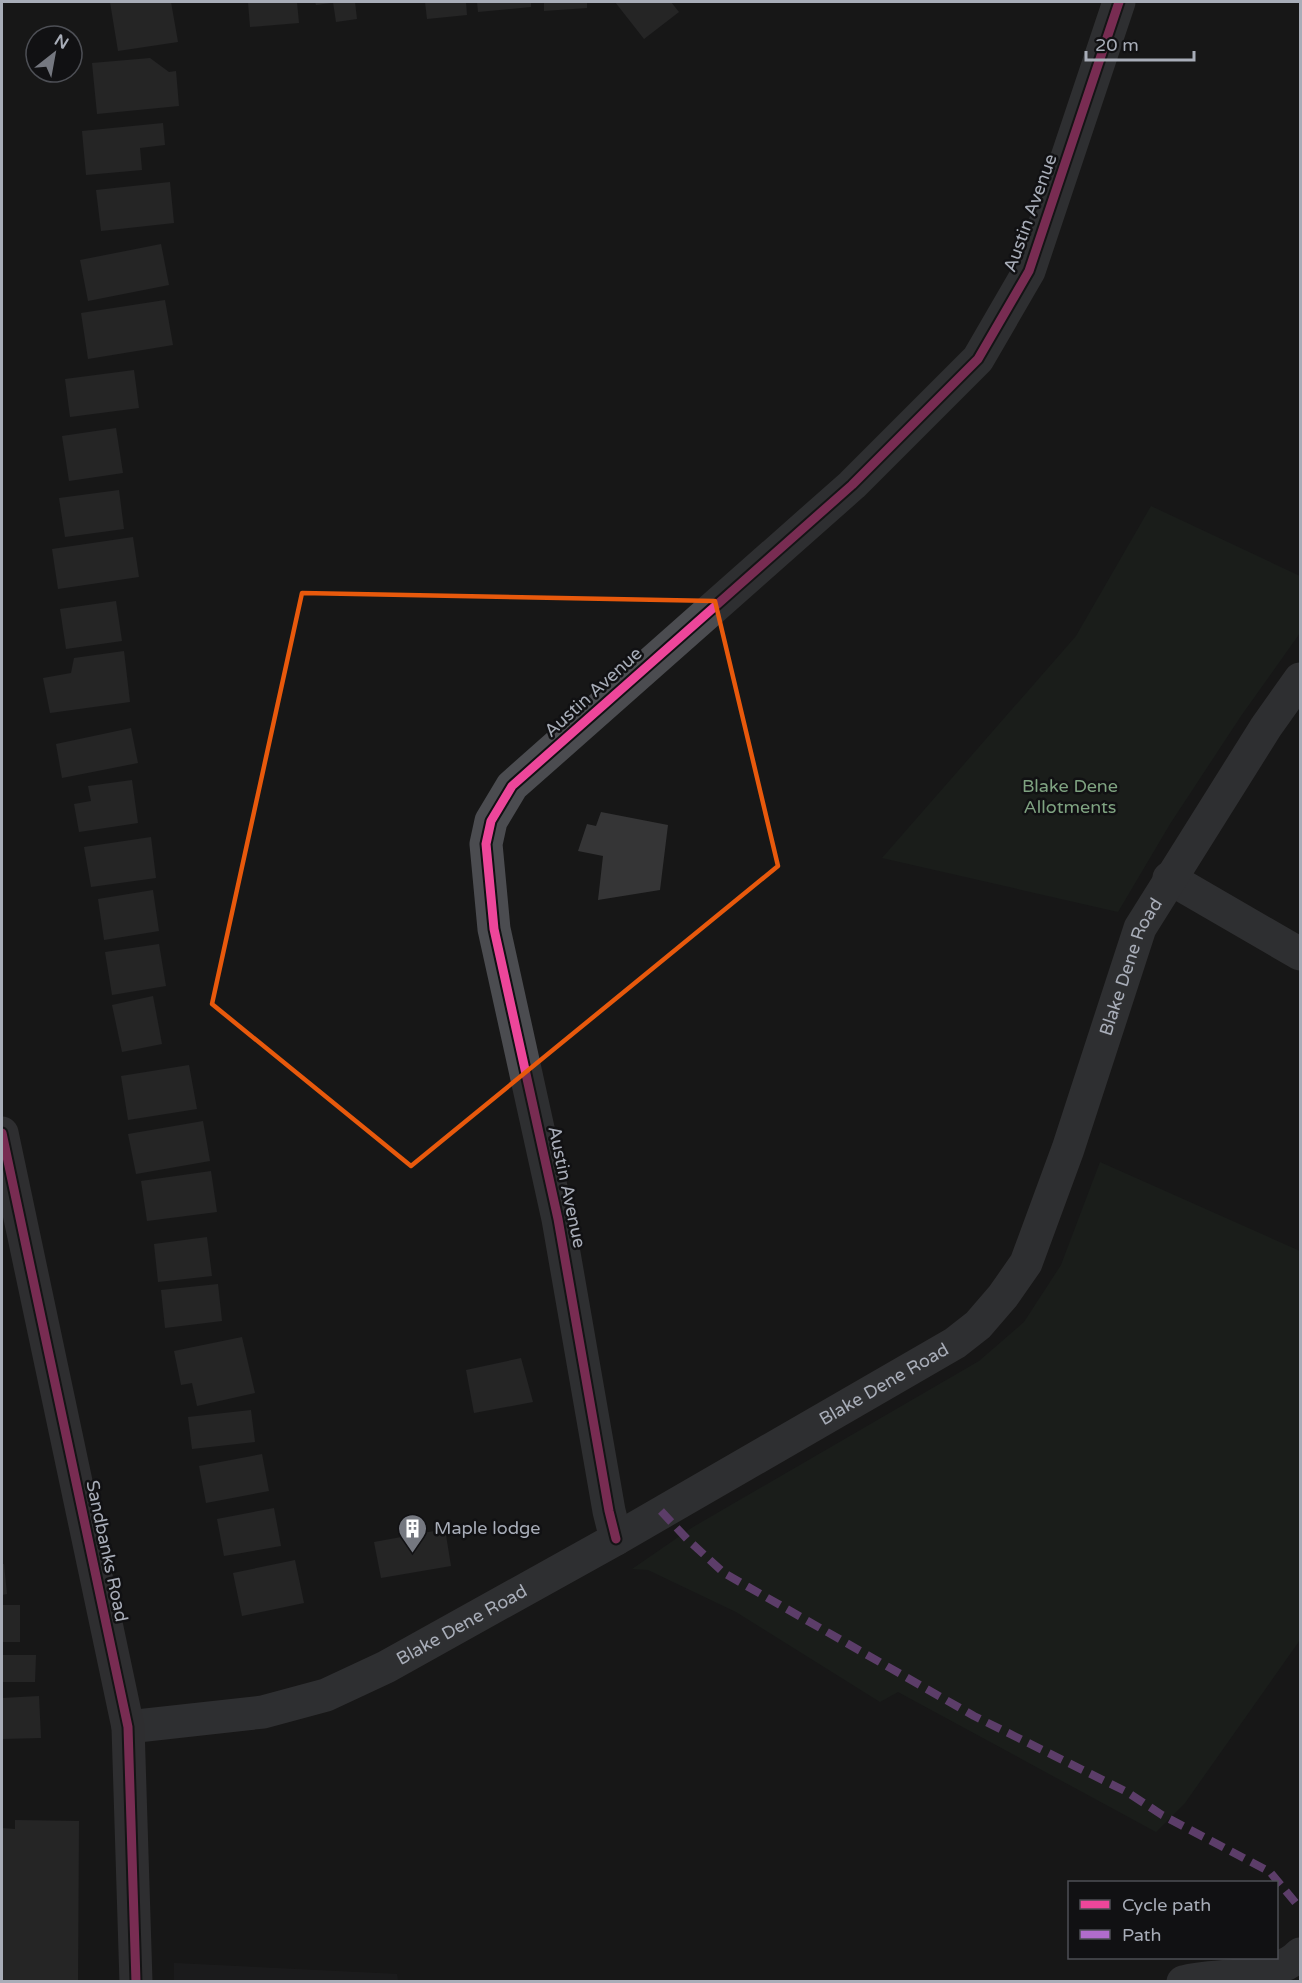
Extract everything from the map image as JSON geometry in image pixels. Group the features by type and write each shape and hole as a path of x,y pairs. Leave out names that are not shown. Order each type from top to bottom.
{"main road":[{"name":"Sandbanks Road","path":"2,1133 128,1726 136,1982"}],"street":[{"name":"Austin Avenue","path":"616,1539 558,1218 494,929 486,844 491,821 512,786 852,485 978,359 1029,271 1119,2"},
{"name":"Blake Dene Road","path":"128,1726 263,1712 326,1695 386,1667 616,1539 955,1343 978,1325 1026,1263 1068,1149 1140,928 1169,878 1266,727 1300,680"},
{"path":"1169,878 1300,954"},
{"path":"1184,1982 1196,1978 1263,1972 1298,1960"}],"highlighted area":[{"path":"302,593 715,601 778,866 411,1166 212,1004"}],"shaded area":[{"path":"174,1963 397,1974 398,1981 174,1981"}],"green space":[{"name":"Blake Dene Allotments","path":"1151,506 1300,576 1300,633 1241,716 1170,824 1118,912 882,858 1076,636"},
{"path":"1100,1162 1300,1251 1300,1640 1185,1803 1156,1832 898,1692 880,1702 736,1612 648,1570 632,1569 693,1527 979,1361 1024,1322 1061,1265"}],"building":[{"path":"110,2 171,2 178,42 118,51"},
{"path":"248,2 297,2 299,23 250,27"},
{"path":"315,2 331,2 331,3 316,5"},
{"path":"333,2 355,2 357,19 336,22"},
{"path":"425,2 466,2 467,15 427,19"},
{"path":"477,2 531,2 531,7 478,12"},
{"path":"544,2 587,2 587,8 544,11"},
{"path":"615,2 671,2 679,12 644,39"},
{"path":"150,58 169,72 176,71 179,106 97,114 92,63"},
{"path":"163,123 165,145 140,148 142,170 86,175 82,131"},
{"path":"170,182 174,223 101,231 96,190"},
{"path":"161,244 169,285 88,301 80,260"},
{"path":"165,300 173,345 88,359 81,313"},
{"path":"134,370 139,408 70,417 65,379"},
{"path":"116,428 123,473 69,481 62,436"},
{"path":"119,490 124,529 65,537 59,498"},
{"path":"133,537 139,577 58,589 52,549"},
{"path":"116,601 122,641 66,649 60,609"},
{"path":"124,651 130,702 50,713 43,678 71,673 74,658"},
{"path":"131,728 138,763 62,778 56,744"},
{"path":"132,780 138,823 79,832 74,804 91,801 88,786"},
{"path":"601,812 668,825 660,890 598,900 603,856 578,851 587,824 596,826"},
{"path":"151,837 156,878 91,887 84,847"},
{"path":"153,890 159,931 104,940 98,899"},
{"path":"159,944 166,986 112,995 105,952"},
{"path":"153,996 162,1044 122,1052 112,1005"},
{"path":"189,1065 197,1109 128,1120 121,1076"},
{"path":"203,1121 210,1161 136,1174 128,1134"},
{"path":"211,1171 217,1212 147,1221 141,1181"},
{"path":"207,1237 212,1276 158,1282 154,1244"},
{"path":"218,1284 222,1321 165,1328 161,1290"},
{"path":"242,1337 255,1393 197,1406 192,1383 181,1385 174,1351"},
{"path":"521,1358 533,1402 474,1413 466,1370"},
{"path":"251,1410 255,1442 192,1449 188,1417"},
{"path":"262,1454 269,1491 206,1503 199,1466"},
{"path":"274,1508 281,1546 224,1556 217,1519"},
{"name":"Maple lodge","path":"445,1529 451,1566 381,1578 374,1542"},
{"path":"295,1560 304,1603 242,1616 233,1573"},
{"path":"2,1564 4,1564 7,1594 2,1595"},
{"path":"2,1605 20,1605 20,1642 2,1642"},
{"path":"2,1655 36,1655 35,1682 2,1682"},
{"path":"39,1696 41,1738 2,1739 2,1698"},
{"path":"15,1820 79,1821 78,1982 2,1980 2,1828 15,1829"}],"marked path":[{"path":"661,1511 724,1573 974,1716 1127,1792 1162,1815 1270,1872 1278,1881"},
{"path":"1278,1882 1300,1908"}],"cycle path":[{"path":"616,1539 609,1511 558,1219 494,929 486,844 491,821 512,786 852,485 978,359 1029,271 1119,2"},
{"path":"2,1133 128,1727 136,1982"}],"place":[{"name":"Maple lodge","path":"413,1554"}]}
